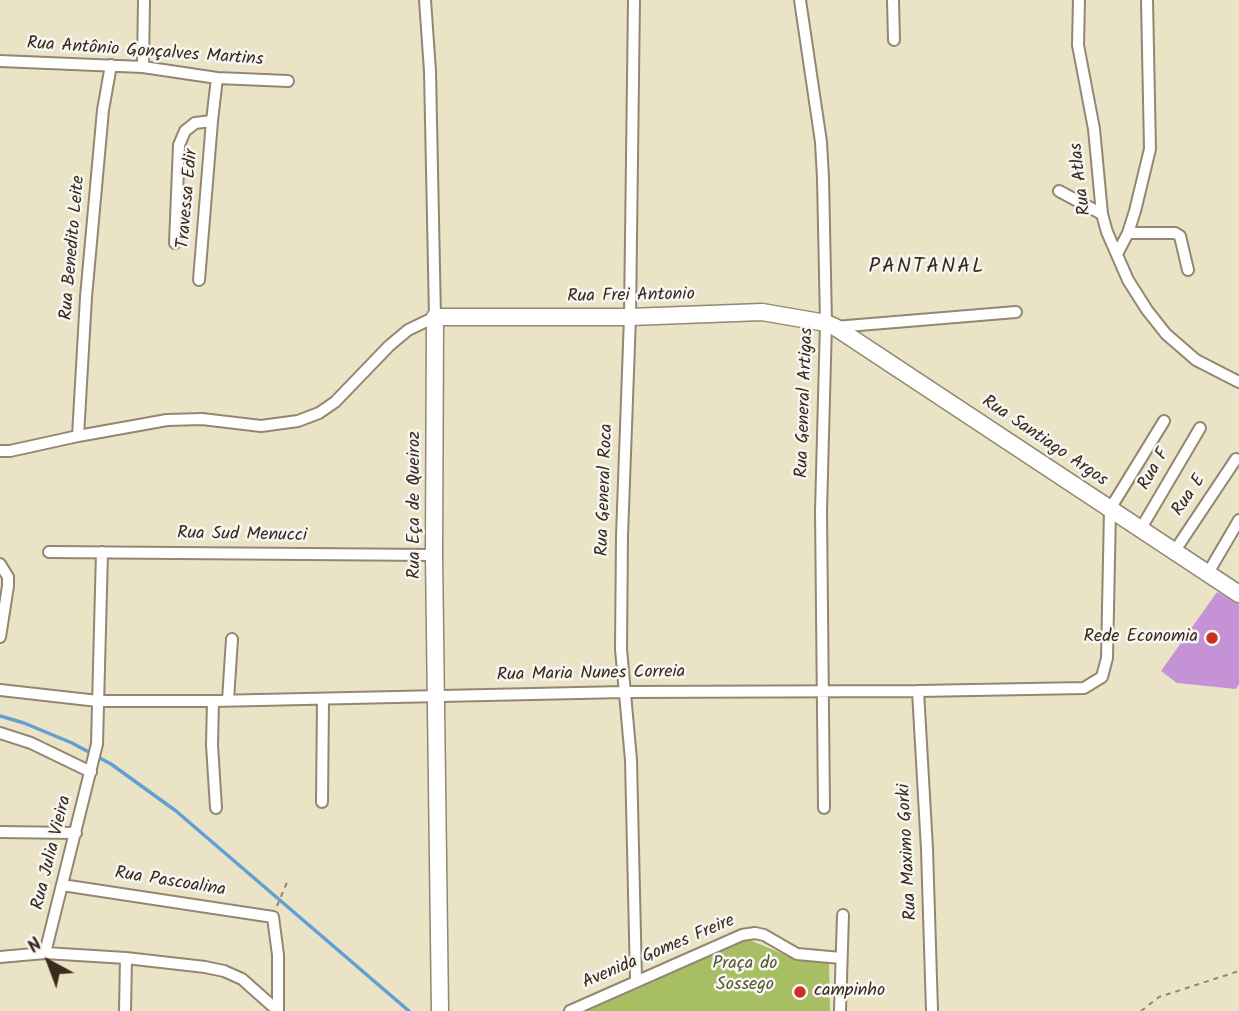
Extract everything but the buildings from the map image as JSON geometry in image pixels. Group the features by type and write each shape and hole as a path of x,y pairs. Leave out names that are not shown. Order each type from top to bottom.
{"street":[{"path":"143,67 145,0"},
{"name":"Rua Eça de Queiroz","path":"425,0 430,71 435,317 434,555 440,1011"},
{"name":"Rua General Roca","path":"635,0 621,649 632,773 636,980"},
{"name":"Rua General Artigas","path":"800,0 821,142 831,325 821,511 825,690 824,808"},
{"path":"893,0 894,40"},
{"name":"Rua Atlas","path":"1079,0 1079,45 1094,130 1102,214 1117,254 1140,300 1166,334 1196,359 1239,382"},
{"path":"1117,254 1128,233 1150,149 1147,0"},
{"name":"Rua Antônio Gonçalves Martins","path":"0,61 143,67 218,78 288,81"},
{"name":"Rua Benedito Leite","path":"78,436 86,297 103,110 111,65"},
{"name":"Travessa Edir","path":"199,280 218,78"},
{"name":"Travessa Edir","path":"175,243 179,145 185,131 195,124 212,121"},
{"path":"1059,191 1102,214"},
{"path":"1128,233 1175,233 1180,236 1188,270"},
{"name":"Rua Frei Antonio","path":"435,317 630,317 762,312 831,325 1016,312"},
{"path":"0,451 177,419 261,426 299,421 319,413 335,402 389,346 408,330 435,317"},
{"name":"Rua Santiago Argos","path":"831,325 1239,594"},
{"path":"1110,509 1164,421"},
{"name":"Rua F","path":"1140,530 1200,428"},
{"name":"Rua E","path":"1174,552 1236,459"},
{"name":"Rua Maria Nunes Correia","path":"0,690 98,701 213,701 624,692 1084,688 1102,677 1107,658 1110,509"},
{"path":"1208,573 1239,520"},
{"name":"Rua Sud Menucci","path":"49,552 434,555"},
{"path":"98,701 102,552"},
{"path":"0,564 8,578 0,637"},
{"path":"229,700 232,639"},
{"name":"Rua Maximo Gorki","path":"918,691 932,1011"},
{"path":"322,802 323,699"},
{"name":"Rua Julia Vieira","path":"45,953 93,766 97,744 98,701"},
{"path":"213,701 212,745 216,808"},
{"path":"0,733 93,766"},
{"path":"0,832 76,833"},
{"name":"Rua Pascoalina","path":"62,884 274,914"},
{"path":"274,914 278,955 278,1011"},
{"path":"840,1011 843,915"},
{"name":"Avenida Gomes Freire","path":"570,1011 743,935 764,935 797,954 841,958"},
{"path":"0,957 45,953 126,958 223,971 242,979 278,1011"},
{"path":"125,1011 126,958"}],"path":[{"path":"274,914 288,880"},
{"path":"1141,1011 1159,997 1239,971"}],"green space":[{"name":"Praça do Sossego","path":"745,938 802,960 829,962 830,1011 579,1011"}],"waterway":[{"path":"0,716 72,743 111,764 176,811 409,1011"}],"place":[{"name":"Rede Economia","path":"1212,638"},
{"name":"campinho","path":"800,992"}],"district":[{"name":"PANTANAL","path":"927,268"}]}
